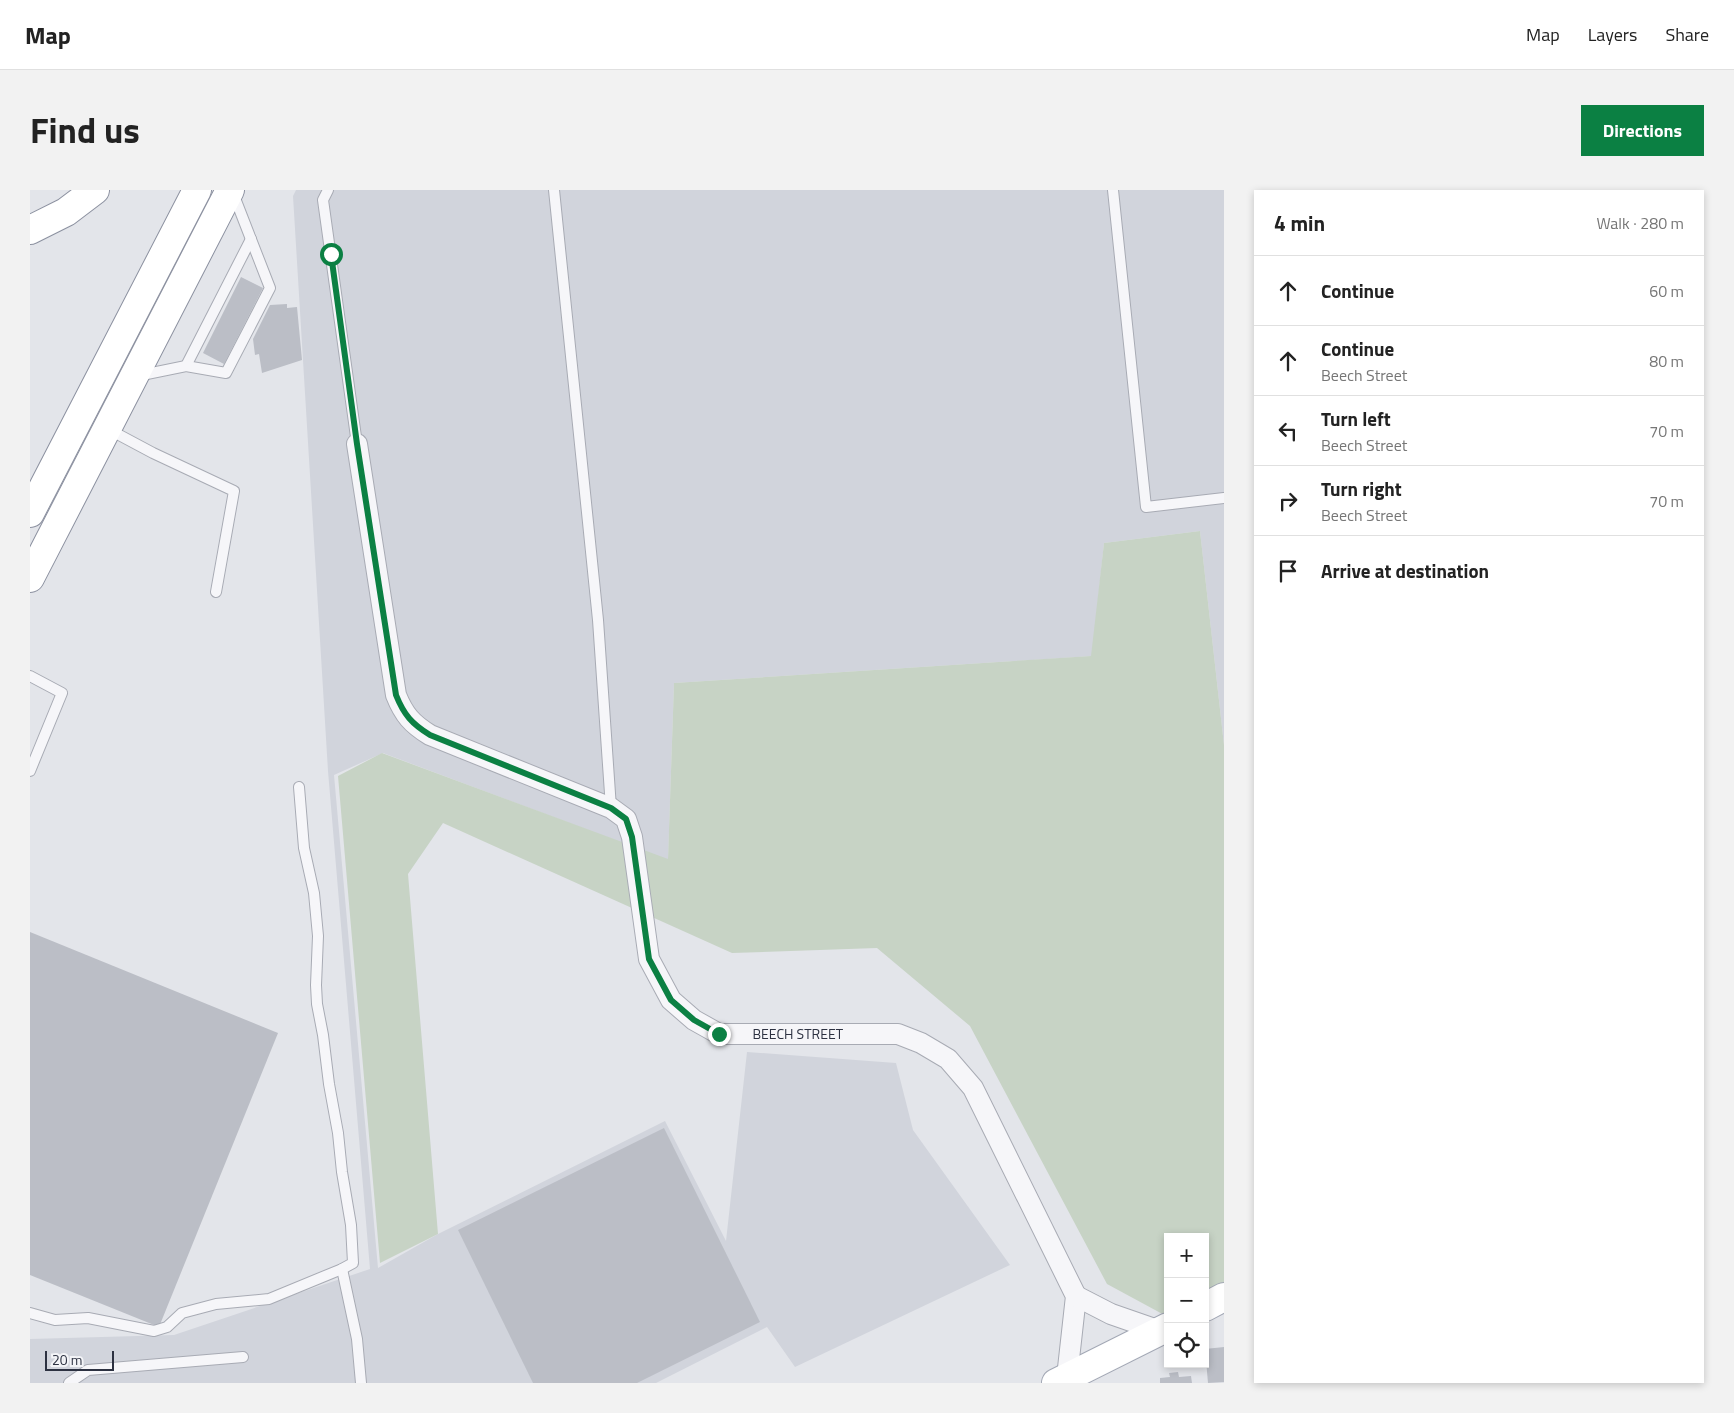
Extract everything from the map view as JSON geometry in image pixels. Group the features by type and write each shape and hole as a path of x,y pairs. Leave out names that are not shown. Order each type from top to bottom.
{"main road":[{"path":"30,230 66,212 95,190"},
{"path":"30,513 197,190"},
{"path":"30,578 231,190"},
{"path":"1209,1305 1224,1297"},
{"path":"1063,1381 1164,1329"}],"street":[{"name":"BEECH STREET","path":"357,444 396,695 403,712 418,728 430,735 611,808 626,819 632,837 649,959 671,1000 694,1020 719,1034 898,1034 921,1043 948,1059 972,1088 1076,1296"},
{"path":"1063,1381 1076,1296 1111,1314 1164,1329"}],"lane":[{"path":"134,376 186,366 226,373 270,288 231,190"},
{"path":"328,190 323,200 357,444"},
{"path":"554,190 598,620 611,808"},
{"path":"1113,190 1146,507 1224,498"},
{"path":"186,366 252,239"},
{"path":"107,429 234,492 216,592"},
{"path":"30,676 62,693 30,771"},
{"path":"30,1313 55,1320 88,1318 154,1331 167,1327 182,1313 216,1304 269,1299 353,1263 351,1225 317,1004 318,936 314,894 304,848 298,787"},
{"path":"342,1269 357,1339 361,1383"},
{"path":"69,1383 88,1370 244,1357"}],"shaded area":[{"path":"296,190 1224,190 1224,745 1200,531 1104,543 1092,656 674,683 668,860 383,753 334,775 378,1268 438,1234 665,1121 726,1241 747,1052 896,1063 913,1130 1010,1265 795,1367 767,1327 656,1383 30,1383 30,1339 174,1335 370,1269 328,771 293,196"}],"green space":[{"path":"1200,531 1224,745 1224,1297 1209,1305 1209,1233 1164,1233 1164,1315 1107,1284 970,1026 877,948 732,953 443,823 408,874 438,1234 380,1263 338,776 382,753 668,859 674,683 1091,656 1104,543"}],"building":[{"path":"241,277 263,288 224,364 203,353"},
{"path":"287,304 287,308 297,307 302,360 262,373 259,354 255,355 253,339 270,305"},
{"path":"30,932 278,1033 159,1327 30,1275"},
{"path":"664,1128 760,1322 637,1383 533,1383 458,1230"},
{"path":"1224,1347 1224,1382 1208,1383 1207,1368 1209,1368 1209,1349"},
{"path":"1178,1372 1179,1377 1191,1376 1192,1383 1160,1383 1160,1378 1170,1377 1169,1373"}],"route":[{"path":"331,254 357,444 396,695 403,712 418,728 430,735 611,808 626,819 632,837 649,959 671,1000 694,1020 719,1034"}]}
